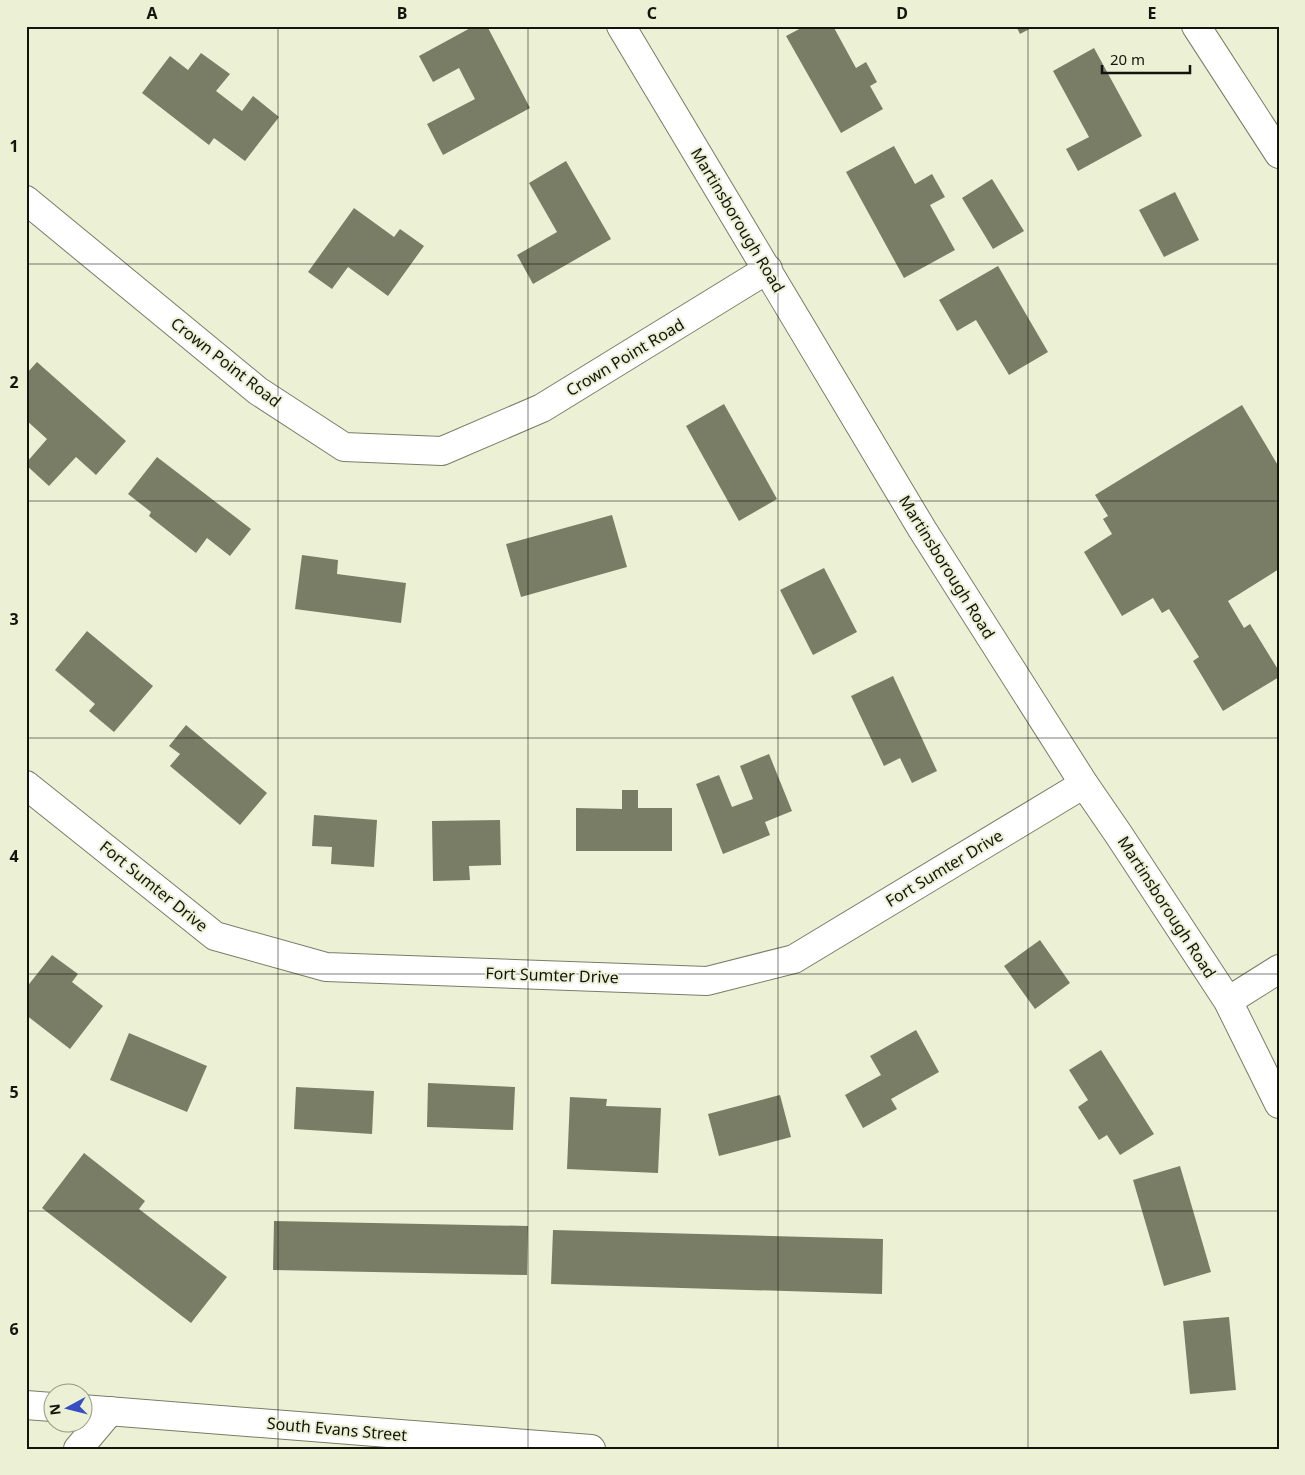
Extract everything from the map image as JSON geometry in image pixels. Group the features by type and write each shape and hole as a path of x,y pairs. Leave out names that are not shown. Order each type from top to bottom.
{"main road":[{"name":"Martinsborough Road","path":"621,26 922,529 1084,784 1228,1001 1279,1104"},
{"path":"1196,26 1279,154"},
{"name":"Crown Point Road","path":"26,200 258,391 344,447 442,451 542,408 768,270"},
{"name":"Fort Sumter Drive","path":"26,785 215,936 326,967 707,981 794,959 1084,784"},
{"path":"1228,1001 1279,969"},
{"path":"26,1405 42,1406"},
{"name":"South Evans Street","path":"92,1410 591,1449"},
{"path":"78,1449 110,1411"}],"building":[{"path":"474,26 487,26 530,108 443,155 427,124 475,99 459,68 433,82 419,56"},
{"path":"805,26 833,26 856,68 866,62 877,82 870,86 883,109 841,133 786,36"},
{"path":"1016,26 1035,26 1020,34"},
{"path":"1094,48 1142,136 1078,171 1066,149 1089,137 1053,71"},
{"path":"201,53 230,74 216,91 242,111 253,96 279,117 245,161 214,138 209,145 142,93 170,56 188,70"},
{"path":"894,146 915,184 932,174 945,197 930,205 955,250 904,278 846,172"},
{"path":"566,161 611,239 533,284 517,255 557,232 529,183"},
{"path":"992,179 1024,231 993,249 962,198"},
{"path":"1175,192 1199,240 1164,257 1139,210"},
{"path":"354,208 394,237 400,229 424,246 388,296 348,267 332,289 308,272"},
{"path":"998,266 1048,352 1009,375 976,320 957,331 939,300"},
{"path":"37,362 126,441 96,475 76,457 49,486 26,465 47,439 26,420 26,374"},
{"path":"724,404 777,499 739,521 686,426"},
{"path":"1242,405 1279,467 1279,569 1228,601 1244,628 1250,624 1279,671 1279,677 1223,711 1193,661 1199,657 1169,609 1162,613 1153,598 1122,616 1084,552 1112,534 1103,519 1108,516 1095,495"},
{"path":"157,457 251,529 230,556 207,538 196,553 149,516 151,512 128,494"},
{"path":"612,515 627,567 521,597 506,544"},
{"path":"302,555 338,560 337,574 406,583 401,623 295,609"},
{"path":"824,568 857,632 813,655 780,590"},
{"path":"87,631 153,686 114,732 89,711 95,704 55,670"},
{"path":"893,676 937,771 912,783 900,758 884,766 851,696"},
{"path":"186,725 267,793 240,825 170,766 180,754 169,746"},
{"path":"769,754 792,811 765,822 770,835 723,854 696,784 719,775 732,807 753,799 740,766"},
{"path":"622,790 638,790 638,808 672,808 672,851 576,851 576,808 622,809"},
{"path":"314,815 377,820 374,867 331,864 332,847 312,846"},
{"path":"500,820 501,865 469,866 470,880 433,881 432,821"},
{"path":"1040,940 1070,983 1035,1009 1004,966"},
{"path":"52,955 78,974 72,982 103,1006 70,1049 26,1015 26,988"},
{"path":"916,1030 939,1072 891,1099 897,1109 863,1128 845,1095 881,1075 870,1056"},
{"path":"129,1033 207,1066 187,1112 110,1080"},
{"path":"1101,1050 1154,1134 1120,1155 1107,1135 1099,1140 1078,1107 1088,1100 1069,1070"},
{"path":"428,1083 515,1087 513,1130 427,1127"},
{"path":"296,1087 374,1091 372,1134 294,1129"},
{"path":"780,1095 791,1137 719,1156 708,1114"},
{"path":"570,1097 607,1099 606,1106 661,1108 658,1173 567,1169"},
{"path":"84,1153 145,1201 139,1209 227,1277 191,1323 42,1208"},
{"path":"1180,1166 1211,1272 1164,1286 1133,1180"},
{"path":"274,1221 528,1226 527,1275 273,1270"},
{"path":"553,1230 883,1239 882,1294 551,1284"},
{"path":"1229,1317 1236,1390 1190,1394 1183,1321"}]}
